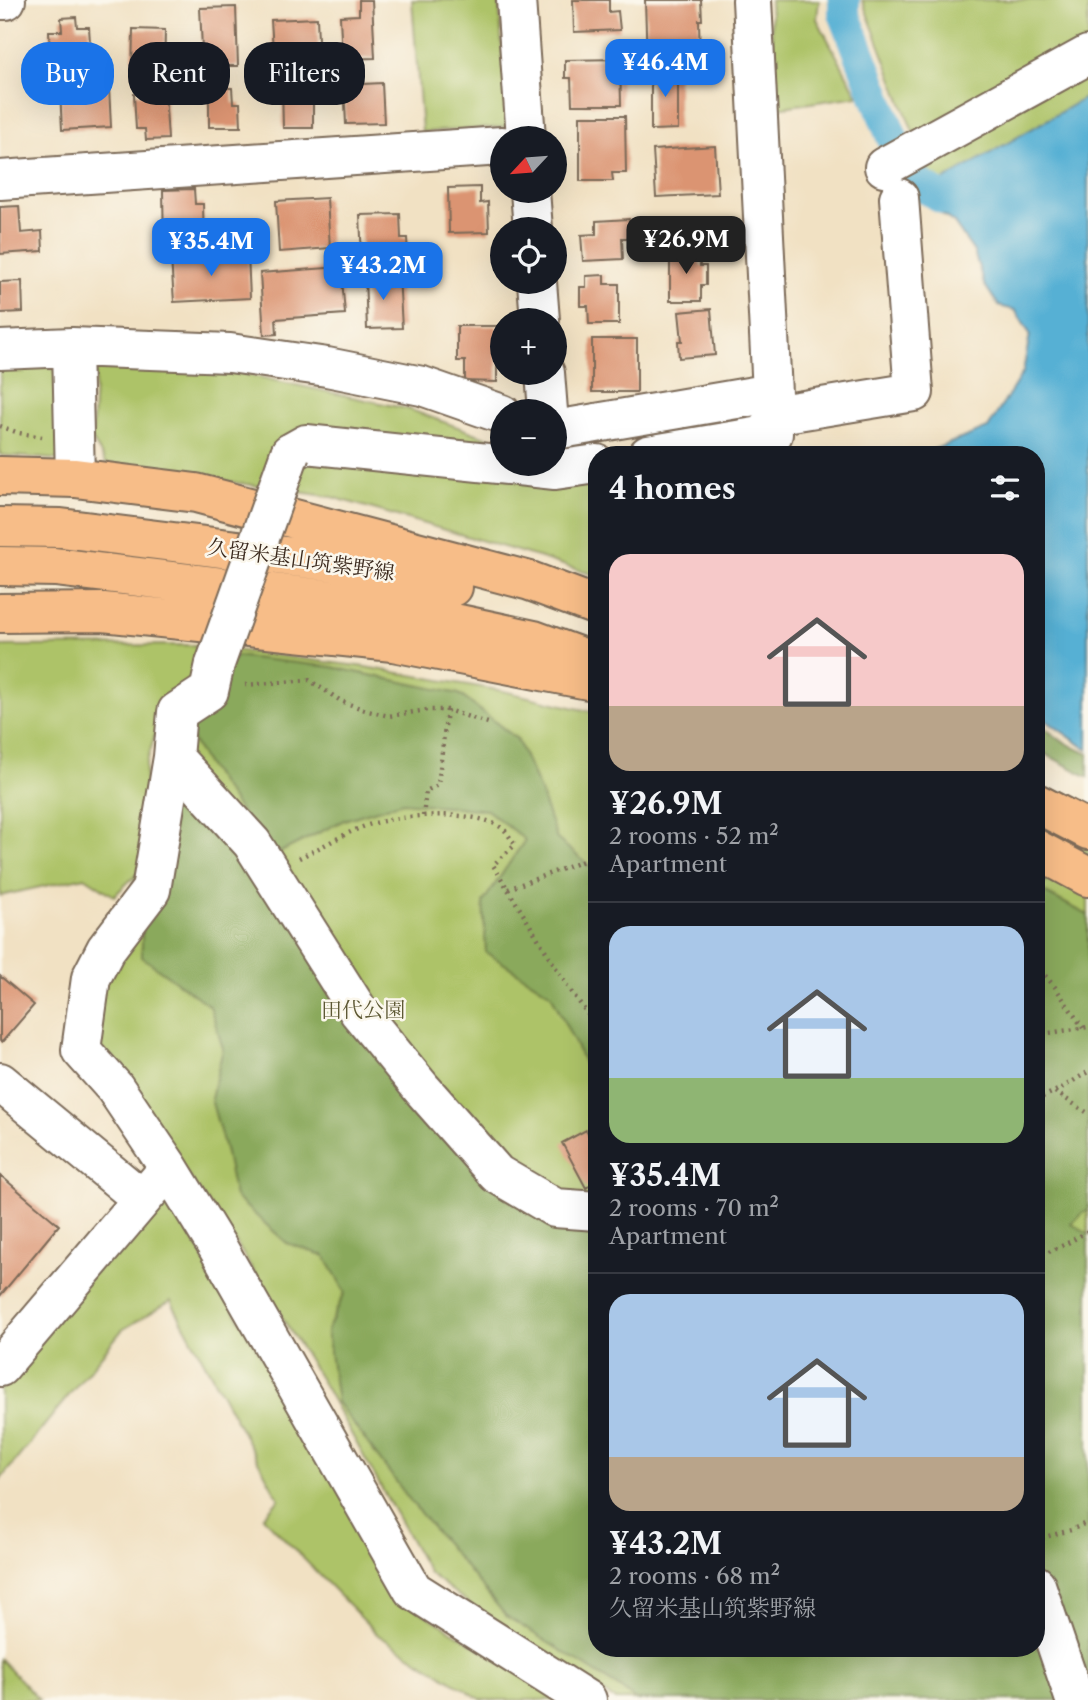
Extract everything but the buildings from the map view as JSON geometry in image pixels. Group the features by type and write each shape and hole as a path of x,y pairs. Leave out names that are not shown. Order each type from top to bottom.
{"main road":[{"path":"0,476 75,478 196,493 530,581 588,603"},
{"name":"久留米基山筑紫野線","path":"0,527 61,528 366,566 525,603 588,623"},
{"name":"久留米基山筑紫野線","path":"0,566 55,566 366,604 534,640 588,660"},
{"path":"0,613 103,612 393,642 588,679"},
{"path":"1045,808 1088,830"},
{"path":"1045,854 1088,877"}],"street":[{"path":"0,0 6,0"},
{"path":"516,0 525,126"},
{"path":"702,446 773,434 752,0"},
{"path":"567,429 773,404 914,392 892,183 919,148 1088,55"},
{"path":"0,180 490,147"},
{"path":"72,347 75,478"},
{"path":"0,350 72,347 230,353 315,365 422,386 490,410"},
{"path":"587,1700 413,1590 218,1248 169,1168 115,1088 81,1050 90,978 106,949 150,890 173,757 177,712 212,677 290,453 306,444 555,470 588,465"},
{"path":"173,757 252,843 359,1012 497,1174 555,1208 588,1210"},
{"path":"0,1082 142,1199"},
{"path":"0,1367 169,1168"},
{"path":"1045,1612 1075,1700"}],"path":[{"path":"0,426 51,439 74,438"},
{"path":"212,677 256,684 309,680 341,701 368,711 389,716 447,710 488,723"},
{"path":"423,816 426,791 438,785 447,710"},
{"path":"271,871 367,825 402,816 478,818 502,828 515,845 493,865 566,984 588,1015"},
{"path":"508,889 588,859"},
{"path":"1045,975 1085,1028 1045,1034"},
{"path":"1045,1096 1088,1072"},
{"path":"1055,1092 1088,1113"},
{"path":"1045,1254 1088,1231"},
{"path":"1045,1537 1088,1522"}],"green space":[{"path":"412,0 499,0 507,126 422,132"},
{"path":"770,0 819,0 817,19 858,96 776,108"},
{"path":"862,0 1088,0 1088,96 934,186"},
{"path":"47,363 59,374 64,460 0,455 0,365"},
{"path":"96,363 207,366 408,409 490,439 490,476 567,476 567,473 588,476 588,573 332,497 106,463 92,439"},
{"path":"204,645 194,681 163,708 146,765 143,868 114,896 85,877 0,896 0,646"},
{"name":"田代公園","path":"233,650 365,667 503,691 588,711 588,1657 1045,1657 1045,883 1088,816 1088,1700 616,1700 559,1666 485,1616 429,1573 324,1385 230,1233 95,1048 100,978 184,740"},
{"path":"235,656 332,667 459,694 517,739 557,839 588,865 588,1070 551,994 486,952 483,902 525,840 487,810 403,802 344,820 273,856 207,765 189,734"},
{"path":"1045,728 1088,754 1088,777 1045,754"},
{"path":"175,778 207,804 508,1199 556,1230 588,1233 588,1657 1045,1657 1045,893 1088,915 1088,1210 1071,1223 1088,1234 1088,1700 635,1700 506,1616 412,1503 337,1402 327,1331 345,1292 325,1256 287,1243 235,1197 211,1099 223,1049 210,1006 142,957 142,924"},
{"path":"163,1188 405,1602 563,1700 482,1700 378,1635 263,1517 279,1499 171,1301 122,1330 0,1480 0,1386"},
{"path":"0,1659 39,1700 0,1700"}],"water":[{"path":"1088,96 1088,750 1045,718 1045,446 943,446 988,428 1023,372 1030,334 1015,310 999,306 984,284 974,252 954,223 928,204 934,186"}],"waterway":[{"path":"844,0 844,13 895,145 915,181 942,198 973,204"}]}
